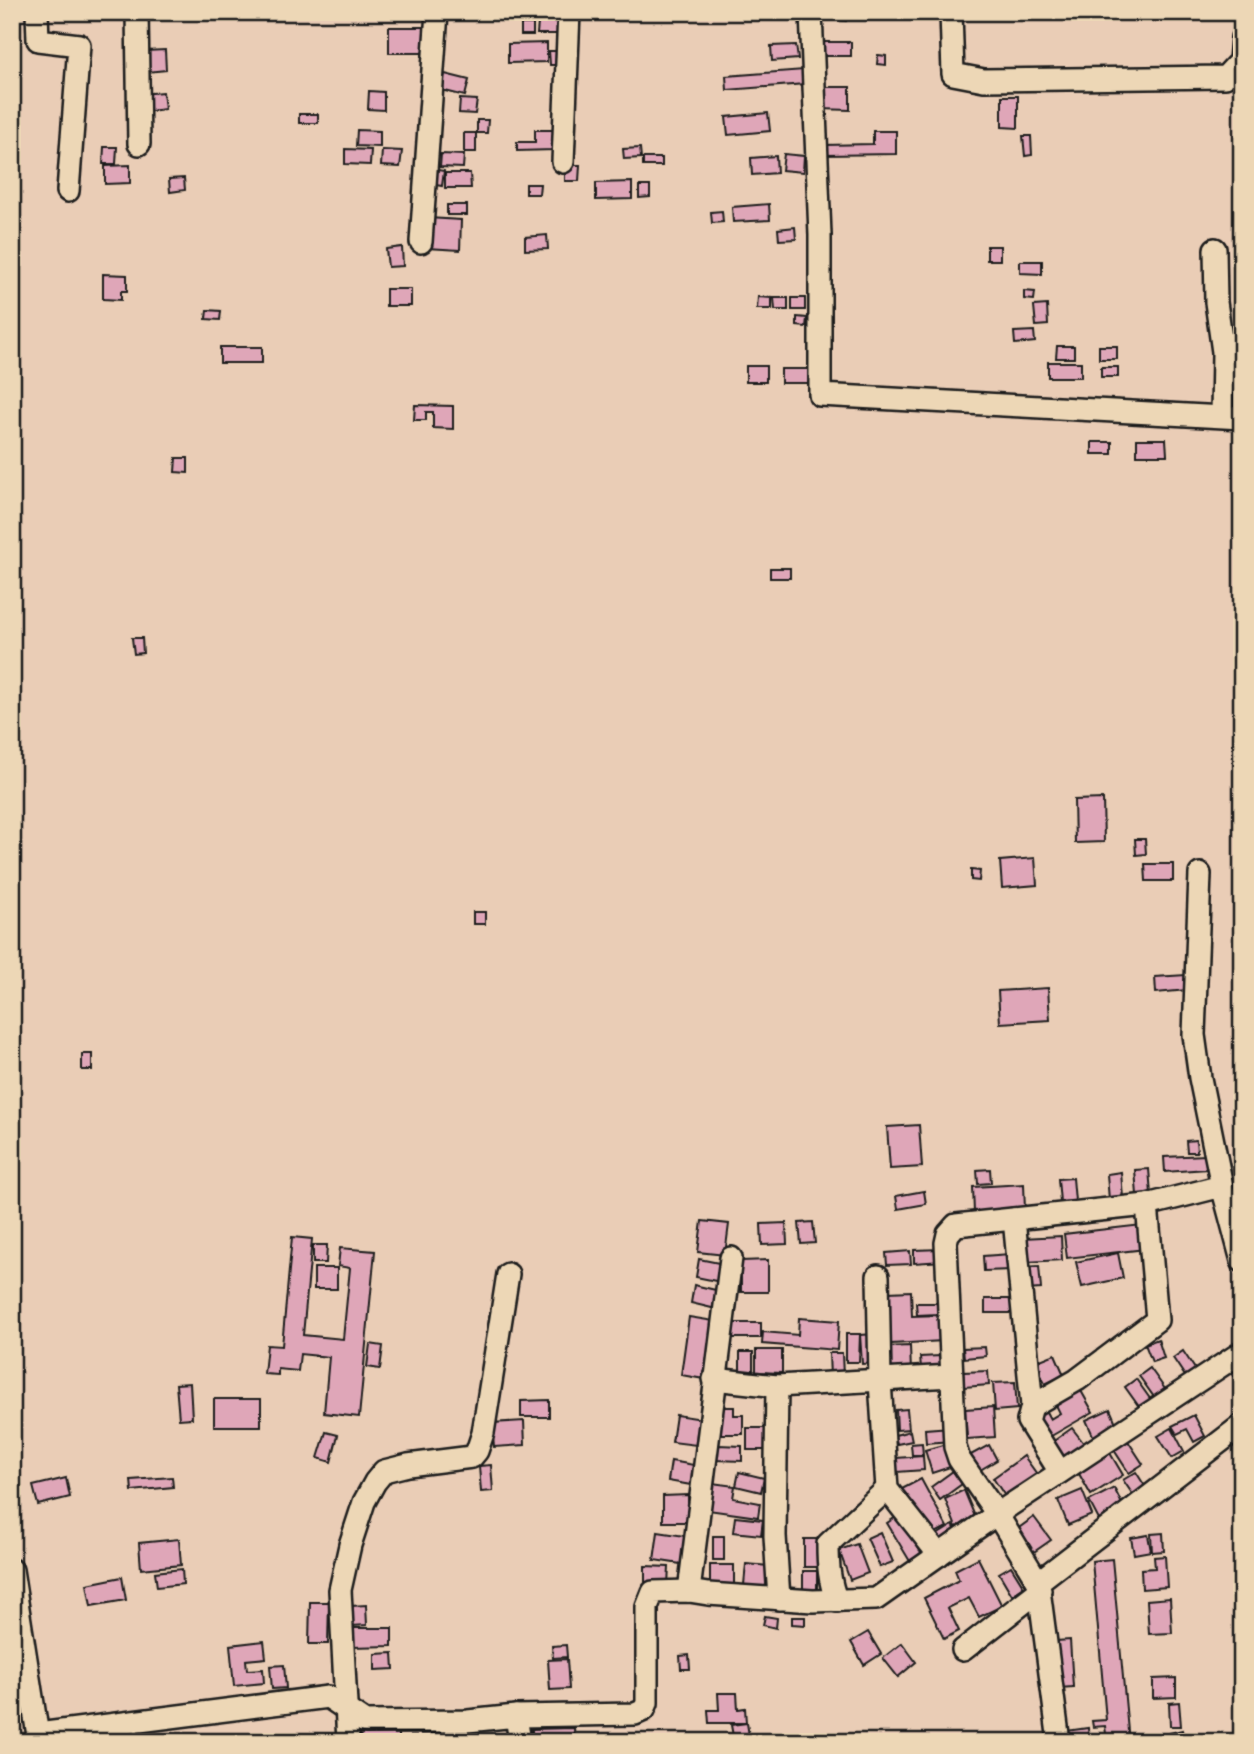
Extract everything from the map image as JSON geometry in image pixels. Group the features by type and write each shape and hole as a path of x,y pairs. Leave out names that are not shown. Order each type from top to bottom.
{"street":[{"path":"37,12 38,40 79,45 68,191"},
{"path":"137,12 139,144"},
{"path":"421,242 437,12"},
{"path":"563,162 569,12"},
{"path":"811,12 820,235 820,395 1232,417 1216,302 1214,249"},
{"path":"951,12 953,74 984,80 1225,77 1240,61 1242,38"},
{"path":"1200,874 1194,1035 1200,1078 1242,1261"},
{"path":"1059,1742 1039,1586 997,1514 959,1459 956,1447 947,1234 956,1225 1147,1205 1223,1186"},
{"path":"1032,1406 1077,1380 1157,1320 1147,1205"},
{"path":"1014,1219 1032,1406 1028,1421 1060,1472"},
{"path":"688,1591 703,1492 714,1379 731,1258"},
{"path":"348,1742 340,1590 363,1502 374,1482 384,1471 408,1465 472,1457 477,1451 483,1433 508,1274"},
{"path":"878,1276 880,1381 887,1489 939,1555"},
{"path":"12,1570 17,1629 38,1738 328,1697 365,1721 468,1721 516,1716 635,1714 644,1710 647,1703 646,1622 649,1597 653,1592 688,1591 837,1601 876,1599 997,1514 1242,1352"},
{"path":"714,1379 777,1387 951,1376"},
{"path":"777,1387 775,1536 779,1599"},
{"path":"962,1650 1242,1424"},
{"path":"837,1601 828,1565 828,1544 887,1489"},
{"path":"516,1716 520,1742"}],"building":[{"path":"539,12 559,12 559,34 537,34"},
{"path":"822,12 847,12 846,21 821,18"},
{"path":"521,24 533,24 533,35 521,35"},
{"path":"389,27 430,27 430,53 389,53"},
{"path":"817,42 851,42 851,56 817,56"},
{"path":"547,43 547,62 508,63 508,44"},
{"path":"796,45 798,59 772,61 771,46"},
{"path":"165,50 166,70 147,72 145,51"},
{"path":"549,51 556,51 557,65 550,65"},
{"path":"878,55 886,56 886,65 877,64"},
{"path":"804,70 805,84 727,90 726,76"},
{"path":"445,74 469,80 465,96 441,90"},
{"path":"822,87 850,87 850,110 821,109"},
{"path":"369,91 384,92 384,110 368,109"},
{"path":"163,92 165,109 144,112 141,94"},
{"path":"1002,96 1018,96 1018,128 1002,127"},
{"path":"460,99 477,100 475,114 459,113"},
{"path":"768,113 770,131 728,135 726,117"},
{"path":"299,114 318,114 318,123 299,123"},
{"path":"477,120 488,120 487,133 477,133"},
{"path":"357,130 380,131 380,147 356,146"},
{"path":"535,130 554,130 554,150 517,151 517,142 535,142"},
{"path":"873,131 896,131 896,154 824,155 824,145 873,144"},
{"path":"464,133 476,133 476,152 464,152"},
{"path":"1023,136 1031,136 1032,155 1025,156"},
{"path":"104,147 117,147 116,164 103,164"},
{"path":"640,148 641,158 624,159 623,149"},
{"path":"345,149 371,150 370,165 345,164"},
{"path":"382,150 402,151 400,167 381,166"},
{"path":"441,154 464,155 463,168 440,167"},
{"path":"784,154 804,156 803,172 782,170"},
{"path":"776,156 777,173 752,175 751,158"},
{"path":"643,158 662,158 662,166 643,166"},
{"path":"130,165 130,183 105,184 105,166"},
{"path":"565,165 580,165 579,181 565,181"},
{"path":"432,169 444,171 442,186 430,184"},
{"path":"445,173 470,173 471,188 445,188"},
{"path":"184,178 185,190 170,192 169,179"},
{"path":"632,182 632,199 596,200 596,183"},
{"path":"526,184 540,184 539,194 526,194"},
{"path":"639,186 650,186 650,197 639,198"},
{"path":"769,204 770,220 733,222 732,207"},
{"path":"447,205 467,205 467,215 447,215"},
{"path":"722,211 723,222 712,223 711,212"},
{"path":"428,218 461,220 460,250 427,248"},
{"path":"795,227 796,239 779,240 778,229"},
{"path":"547,235 548,249 525,250 525,237"},
{"path":"987,246 1000,246 1000,260 987,260"},
{"path":"402,247 403,266 388,267 386,249"},
{"path":"1020,261 1042,261 1042,274 1020,273"},
{"path":"103,274 127,275 127,291 121,291 121,300 103,299"},
{"path":"386,289 411,289 411,306 386,306"},
{"path":"1024,291 1035,292 1034,300 1024,299"},
{"path":"758,297 772,298 772,309 757,309"},
{"path":"774,298 788,298 788,310 775,310"},
{"path":"792,298 805,298 805,310 792,310"},
{"path":"1047,305 1048,325 1036,326 1034,306"},
{"path":"207,310 221,311 220,320 206,319"},
{"path":"797,317 807,318 806,327 797,326"},
{"path":"1034,331 1035,342 1015,344 1014,332"},
{"path":"1057,346 1074,346 1074,358 1056,358"},
{"path":"1099,346 1117,346 1117,359 1099,359"},
{"path":"220,347 262,347 262,363 220,363"},
{"path":"1048,362 1081,362 1081,377 1048,377"},
{"path":"746,366 766,366 766,382 746,382"},
{"path":"1101,367 1118,367 1118,377 1101,377"},
{"path":"781,369 812,369 812,383 781,383"},
{"path":"415,405 453,406 453,429 433,428 433,412 426,412 426,420 414,420"},
{"path":"1137,439 1166,439 1167,455 1137,455"},
{"path":"1092,442 1112,442 1112,454 1092,454"},
{"path":"176,458 188,458 188,473 175,472"},
{"path":"770,568 790,568 790,578 770,578"},
{"path":"132,638 142,638 143,653 134,654"},
{"path":"1103,799 1104,842 1075,843 1074,800"},
{"path":"1135,839 1145,839 1146,854 1136,855"},
{"path":"1035,858 1037,885 1002,888 1000,861"},
{"path":"1145,864 1173,864 1173,881 1146,881"},
{"path":"971,870 980,871 979,881 971,880"},
{"path":"473,912 485,912 485,924 473,924"},
{"path":"1186,975 1187,990 1156,993 1155,977"},
{"path":"1048,988 1050,1020 1000,1023 998,991"},
{"path":"82,1054 92,1054 92,1070 82,1070"},
{"path":"919,1125 922,1167 890,1169 887,1127"},
{"path":"1196,1140 1197,1152 1187,1152 1186,1141"},
{"path":"1206,1155 1207,1169 1165,1172 1164,1157"},
{"path":"990,1169 991,1183 978,1184 977,1170"},
{"path":"1149,1169 1151,1194 1137,1195 1135,1170"},
{"path":"1121,1172 1123,1198 1109,1200 1107,1174"},
{"path":"1073,1178 1075,1201 1060,1202 1058,1179"},
{"path":"1024,1184 1025,1210 974,1213 973,1187"},
{"path":"1232,1184 1242,1184 1242,1214 1234,1215"},
{"path":"924,1191 926,1204 898,1209 896,1196"},
{"path":"702,1221 729,1224 725,1255 698,1252"},
{"path":"813,1222 815,1243 801,1244 799,1223"},
{"path":"786,1223 787,1244 762,1245 761,1224"},
{"path":"1142,1225 1145,1249 1067,1258 1064,1234"},
{"path":"1061,1236 1062,1260 1025,1262 1023,1238"},
{"path":"292,1237 312,1239 303,1335 343,1339 350,1268 338,1266 340,1248 375,1251 359,1417 324,1413 329,1357 300,1354 298,1371 278,1369 278,1375 264,1374 267,1345 282,1346"},
{"path":"313,1245 327,1245 326,1263 313,1263"},
{"path":"941,1249 942,1261 914,1263 914,1250"},
{"path":"910,1251 911,1264 887,1265 886,1253"},
{"path":"1118,1253 1123,1278 1082,1287 1076,1262"},
{"path":"1010,1254 1011,1270 984,1271 983,1256"},
{"path":"699,1259 724,1264 721,1282 696,1277"},
{"path":"768,1260 768,1292 741,1292 741,1261"},
{"path":"1039,1266 1041,1289 1026,1290 1024,1267"},
{"path":"314,1268 337,1268 337,1289 314,1289"},
{"path":"694,1285 720,1291 716,1309 691,1303"},
{"path":"911,1291 912,1316 940,1315 943,1341 891,1344 888,1292"},
{"path":"985,1299 1012,1299 1012,1313 985,1313"},
{"path":"916,1303 938,1303 938,1314 917,1315"},
{"path":"689,1317 714,1321 704,1379 681,1375"},
{"path":"799,1318 839,1321 837,1350 762,1344 763,1332 798,1335"},
{"path":"732,1323 761,1323 761,1338 732,1338"},
{"path":"846,1334 860,1334 859,1362 846,1362"},
{"path":"875,1334 876,1363 862,1364 860,1335"},
{"path":"1158,1339 1164,1358 1152,1362 1145,1344"},
{"path":"370,1344 383,1346 380,1369 367,1367"},
{"path":"910,1346 911,1372 887,1373 885,1347"},
{"path":"985,1347 986,1356 964,1358 963,1348"},
{"path":"756,1350 782,1350 782,1373 756,1372"},
{"path":"1183,1351 1197,1372 1187,1379 1173,1358"},
{"path":"740,1352 753,1352 753,1371 740,1371"},
{"path":"829,1353 842,1353 843,1377 830,1377"},
{"path":"1055,1354 1064,1375 1045,1384 1035,1362"},
{"path":"940,1356 941,1366 921,1368 920,1357"},
{"path":"1242,1365 1242,1388 1231,1373"},
{"path":"1150,1368 1165,1389 1154,1397 1139,1376"},
{"path":"988,1371 989,1385 964,1387 963,1372"},
{"path":"1136,1379 1151,1400 1140,1408 1125,1387"},
{"path":"1015,1382 1017,1409 995,1411 993,1383"},
{"path":"190,1383 192,1418 179,1419 176,1384"},
{"path":"1080,1389 1093,1412 1046,1439 1033,1417 1045,1410 1050,1419 1060,1413 1055,1403"},
{"path":"214,1399 261,1399 261,1426 214,1426"},
{"path":"549,1400 549,1417 521,1417 521,1401"},
{"path":"718,1407 734,1407 734,1415 743,1415 743,1434 718,1434"},
{"path":"993,1407 995,1437 967,1439 965,1409"},
{"path":"907,1409 909,1429 897,1430 896,1410"},
{"path":"1110,1409 1119,1430 1095,1440 1086,1420"},
{"path":"676,1415 703,1419 701,1433 697,1432 696,1445 672,1442"},
{"path":"1194,1415 1205,1436 1194,1442 1187,1429 1177,1434 1172,1426"},
{"path":"524,1421 525,1445 494,1447 492,1423"},
{"path":"950,1427 951,1441 926,1443 925,1429"},
{"path":"747,1428 768,1428 768,1450 747,1450"},
{"path":"1072,1428 1086,1446 1064,1462 1051,1443"},
{"path":"1172,1428 1184,1451 1172,1458 1158,1436"},
{"path":"910,1431 912,1441 897,1444 895,1435"},
{"path":"326,1432 338,1435 331,1462 318,1458"},
{"path":"1128,1441 1143,1464 1129,1473 1114,1450"},
{"path":"922,1443 923,1455 912,1455 911,1444"},
{"path":"946,1444 953,1466 932,1473 925,1450"},
{"path":"718,1445 742,1446 742,1461 717,1460"},
{"path":"989,1445 997,1460 975,1473 967,1457"},
{"path":"1110,1453 1123,1475 1091,1495 1078,1472"},
{"path":"923,1456 924,1470 897,1472 896,1458"},
{"path":"1024,1456 1039,1477 1007,1499 993,1478"},
{"path":"671,1461 694,1465 691,1485 668,1481"},
{"path":"491,1465 493,1491 481,1492 479,1466"},
{"path":"953,1471 962,1484 940,1500 931,1487"},
{"path":"739,1472 764,1478 761,1492 736,1486"},
{"path":"1136,1472 1150,1494 1138,1502 1123,1480"},
{"path":"172,1477 173,1487 132,1491 131,1480"},
{"path":"66,1478 70,1497 38,1505 33,1486"},
{"path":"921,1479 947,1527 926,1538 900,1490"},
{"path":"712,1483 735,1486 733,1498 760,1503 758,1517 708,1510"},
{"path":"1114,1488 1126,1512 1101,1524 1089,1501"},
{"path":"964,1490 976,1519 956,1527 945,1499"},
{"path":"1082,1490 1092,1515 1068,1525 1058,1500"},
{"path":"688,1495 688,1522 663,1522 663,1496"},
{"path":"899,1515 923,1556 911,1563 887,1523"},
{"path":"735,1517 763,1520 761,1535 733,1532"},
{"path":"1034,1517 1051,1540 1028,1556 1012,1533"},
{"path":"953,1525 960,1537 940,1550 932,1538"},
{"path":"658,1532 685,1536 681,1564 654,1560"},
{"path":"880,1532 893,1562 880,1567 867,1538"},
{"path":"1163,1533 1164,1551 1152,1552 1151,1534"},
{"path":"1148,1535 1151,1551 1134,1554 1131,1538"},
{"path":"713,1536 724,1536 724,1560 713,1560"},
{"path":"179,1539 181,1565 141,1569 139,1543"},
{"path":"804,1539 817,1539 817,1567 804,1567"},
{"path":"857,1544 868,1573 850,1580 839,1550"},
{"path":"1165,1556 1167,1587 1142,1589 1141,1569 1155,1568 1154,1557"},
{"path":"978,1558 1002,1606 979,1617 969,1598 948,1608 959,1631 944,1639 924,1598 959,1580 955,1570"},
{"path":"1112,1559 1129,1742 1107,1742 1105,1726 1093,1727 1092,1721 1106,1720 1092,1561"},
{"path":"746,1564 769,1566 767,1587 744,1585"},
{"path":"710,1565 734,1565 734,1587 710,1587"},
{"path":"645,1566 669,1567 668,1585 645,1584"},
{"path":"1011,1566 1024,1587 1012,1595 999,1573"},
{"path":"182,1569 183,1584 157,1587 155,1572"},
{"path":"803,1571 817,1571 817,1595 803,1594"},
{"path":"122,1577 126,1600 91,1606 87,1584"},
{"path":"1170,1598 1172,1633 1149,1634 1147,1600"},
{"path":"310,1602 329,1602 328,1644 309,1644"},
{"path":"366,1605 367,1625 352,1626 351,1606"},
{"path":"765,1616 777,1618 776,1628 763,1625"},
{"path":"792,1617 805,1617 805,1625 792,1624"},
{"path":"350,1628 392,1628 392,1646 350,1647"},
{"path":"868,1632 881,1654 864,1665 851,1642"},
{"path":"1070,1640 1073,1687 1059,1688 1056,1641"},
{"path":"264,1641 266,1658 246,1660 247,1670 263,1669 264,1683 234,1686 230,1645"},
{"path":"902,1643 916,1662 898,1677 883,1658"},
{"path":"566,1645 567,1657 553,1658 552,1646"},
{"path":"393,1653 394,1669 375,1670 375,1654"},
{"path":"689,1655 690,1669 681,1669 680,1656"},
{"path":"567,1659 569,1689 550,1690 548,1660"},
{"path":"284,1665 286,1688 272,1689 270,1666"},
{"path":"1176,1678 1176,1697 1153,1698 1153,1679"},
{"path":"718,1693 737,1693 738,1709 745,1708 746,1723 709,1723 708,1710 719,1710"},
{"path":"1179,1702 1181,1726 1170,1726 1169,1703"},
{"path":"747,1723 750,1742 734,1742 731,1725"},
{"path":"574,1728 575,1742 532,1742 532,1729"},
{"path":"1088,1728 1089,1742 1067,1742 1066,1731"},
{"path":"360,1729 399,1729 399,1742 361,1742"},
{"path":"1182,1730 1185,1742 1173,1742 1170,1733"},
{"path":"462,1731 463,1742 453,1742 453,1732"}]}
